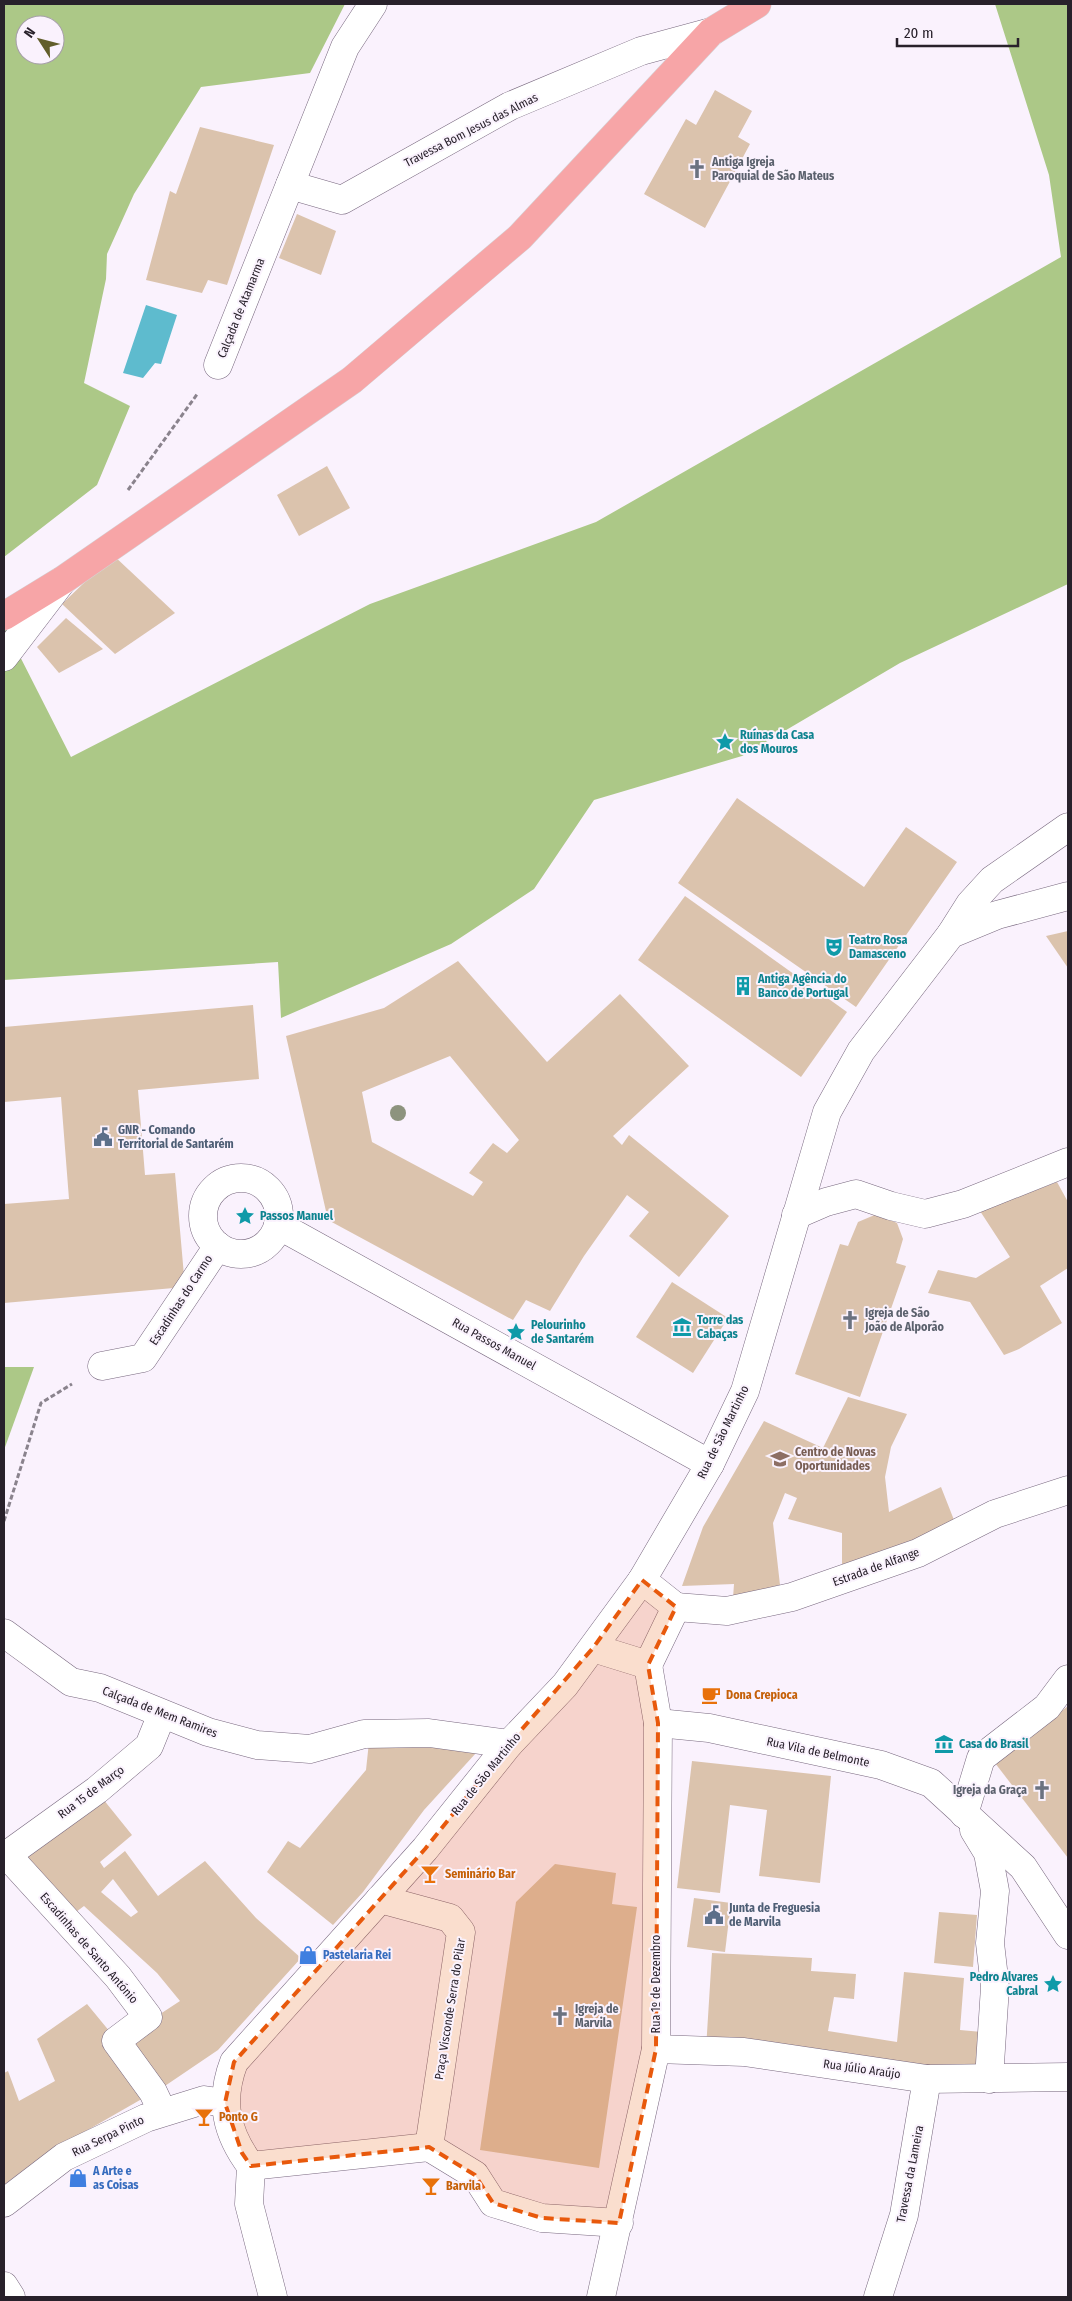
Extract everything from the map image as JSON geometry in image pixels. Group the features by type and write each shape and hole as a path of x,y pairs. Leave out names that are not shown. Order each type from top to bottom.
{"main road":[{"path":"4,616 63,580 359,374 520,237 711,32 757,4"}],"street":[{"name":"Calçada de Atamarma","path":"218,364 345,47 373,4"},
{"name":"Travessa Bom Jesus das Almas","path":"290,185 342,200 510,106 641,51 711,32"},
{"path":"4,657 63,580"},
{"name":"Rua de São Martinho","path":"380,1900 424,1850 509,1744 565,1685 642,1580 710,1464 745,1391 827,1112 861,1051 951,934 970,904 992,880 1068,827"},
{"path":"951,934 997,915 1068,896"},
{"path":"796,1215 826,1202 856,1194 891,1206 925,1214 963,1204 1068,1162"},
{"path":"230,1179 253,1179 267,1188 277,1202 280,1214 278,1225 273,1237 264,1246 253,1252 241,1254 228,1251 218,1246 205,1226 205,1203 219,1184 230,1179"},
{"name":"Rua Passos Manuel","path":"278,1225 710,1464"},
{"name":"Escadinhas do Carmo","path":"102,1366 143,1358 218,1246"},
{"name":"Estrada de Alfange","path":"676,1607 727,1611 792,1597 918,1553 995,1514 1068,1490"},
{"path":"593,1648 648,1665 676,1607 642,1580"},
{"name":"Calçada de Mem Ramires","path":"4,1633 71,1682 100,1688 208,1732 257,1745 310,1749 364,1734 429,1733 509,1744"},
{"name":"Rua 1º de Dezembro","path":"600,2297 619,2222 656,2050 658,1724 648,1665"},
{"path":"989,2079 995,1987 990,1943 995,1891 988,1853 964,1814 981,1758 1047,1707 1068,1680"},
{"name":"Rua 15 de Março","path":"5,1856 97,1790 148,1746 162,1714"},
{"name":"Rua Vila de Belmonte","path":"658,1724 709,1728 881,1765 932,1783 964,1814"},
{"path":"964,1814 1023,1867 1068,1935"},
{"name":"Escadinhas de Santo António","path":"5,1856 118,1977 148,2017 116,2040 153,2092 162,2111"},
{"path":"273,2297 249,2204 251,2166 242,2153 229,2122 225,2103 227,2080 234,2062 380,1900"},
{"name":"Praça Visconde Serra do Pilar","path":"380,1900 450,1918 461,1932 429,2147"},
{"name":"Rua Júlio Araújo","path":"656,2050 744,2052 927,2079 1068,2077"},
{"name":"Travessa da Lameira","path":"878,2297 904,2215 927,2079"},
{"name":"Rua Serpa Pinto","path":"4,2203 64,2157 162,2111 204,2100 225,2103"},
{"path":"251,2166 429,2147 475,2175 493,2203 542,2218 619,2222"},
{"path":"4,2286 11,2297"}],"path":[{"name":"Calçada de Atamarma","path":"126,492 218,364"},
{"path":"4,1521 41,1403 102,1366"}],"highlighted area":[{"path":"642,1580 676,1607 648,1665 658,1723 656,2049 619,2223 542,2218 493,2203 475,2175 429,2147 251,2166 242,2153 225,2103 234,2062 425,1849 509,1744 593,1648"}],"green space":[{"path":"4,4 345,4 310,73 201,87 134,194 107,254 106,279 84,383 130,406 97,485 4,557"},
{"path":"995,4 1068,4 1068,584 900,663 742,756 594,800 534,889 451,944 281,1018 278,962 4,980 4,625 71,757 370,604 596,522 1061,257 1049,175"},
{"path":"4,1367 34,1367 4,1450"}],"water":[{"path":"146,305 177,315 161,364 155,363 143,378 123,373"}],"building":[{"name":"Antiga Igreja Paroquial de São Mateus","path":"715,90 752,111 738,137 750,144 705,228 644,194 686,119 696,125"},
{"path":"200,127 274,145 227,285 208,280 202,293 146,280 170,191 176,194"},
{"path":"297,214 336,231 321,275 279,258"},
{"path":"327,466 350,508 299,536 277,495"},
{"path":"113,555 175,613 115,654 62,604"},
{"path":"66,618 103,649 59,673 37,647"},
{"name":"Teatro Rosa Damasceno","path":"737,798 864,887 906,827 957,862 856,1007 678,883"},
{"name":"Antiga Agência do Banco de Portugal","path":"685,896 847,1012 801,1077 638,960"},
{"path":"1068,931 1068,968 1046,936"},
{"path":"458,961 547,1062 620,994 689,1066 613,1136 622,1145 629,1135 729,1216 679,1277 629,1236 649,1212 627,1195 584,1256 550,1311 526,1300 513,1320 328,1220 286,1036 384,1008","holes":["450,1056 519,1140 507,1153 493,1143 469,1173 483,1182 473,1196 372,1142 362,1092"]},
{"name":"GNR - Comando Territorial de Santarém","path":"253,1005 259,1079 138,1090 145,1175 175,1173 185,1287 4,1303 4,1204 69,1199 61,1097 4,1102 4,1027"},
{"path":"1057,1182 1068,1202 1068,1268 1040,1286 1062,1323 1019,1349 1004,1355 970,1302 928,1293 938,1270 976,1278 1010,1257 980,1211"},
{"name":"Igreja de São João de Alporão","path":"877,1214 897,1223 903,1239 896,1263 906,1266 860,1397 795,1374 840,1244 848,1246 858,1222"},
{"name":"Torre das Cabaças","path":"672,1282 728,1318 693,1373 636,1337"},
{"path":"848,1397 907,1414 891,1447 885,1477 889,1512 941,1487 954,1520 892,1550 842,1566 842,1533 788,1519 797,1498 785,1493 773,1523 780,1585 733,1598 734,1584 682,1586 703,1527 764,1421 823,1448"},
{"name":"Igreja da Graça","path":"1068,1706 1068,1858 995,1763"},
{"path":"369,1742 467,1743 476,1753 424,1810 363,1892 333,1925 267,1872 288,1841 300,1848 366,1770"},
{"path":"692,1761 831,1776 820,1883 759,1876 767,1810 730,1805 720,1893 677,1888"},
{"path":"103,1799 132,1835 100,1862 104,1868 125,1851 158,1896 205,1861 256,1918 301,1958 218,2050 156,2092 119,2041 180,2001 157,1973 84,1906 72,1915 27,1857","holes":["113,1879 138,1912 131,1917 101,1892"]},
{"name":"Igreja de Marvila","path":"555,1864 616,1873 612,1904 637,1907 599,2168 480,2150 516,1902"},
{"path":"694,1898 731,1903 725,1952 687,1947"},
{"path":"939,1912 977,1915 973,1967 934,1963"},
{"path":"712,1953 812,1958 811,1971 856,1974 854,1999 834,1997 828,2031 897,2042 904,1972 964,1978 960,2030 993,2033 989,2079 706,2049"},
{"path":"87,2004 115,2038 147,2096 44,2155 4,2185 4,2073 8,2071 19,2101 55,2081 37,2039"}],"place":[{"name":"Antiga Igreja Paroquial de São Mateus","path":"697,169"},
{"name":"Ruínas da Casa dos Mouros","path":"725,742"},
{"name":"Teatro Rosa Damasceno","path":"834,947"},
{"name":"Antiga Agência do Banco de Portugal","path":"743,986"},
{"name":"GNR - Comando Territorial de Santarém","path":"103,1137"},
{"name":"Passos Manuel","path":"245,1216"},
{"name":"Igreja de São João de Alporão","path":"850,1320"},
{"name":"Torre das Cabaças","path":"682,1327"},
{"name":"Pelourinho de Santarém","path":"516,1332"},
{"name":"Centro de Novas Oportunidades","path":"780,1459"},
{"name":"Dona Crepioca","path":"711,1695"},
{"name":"Casa do Brasil","path":"944,1744"},
{"name":"Igreja da Graça","path":"1042,1790"},
{"name":"Seminário Bar","path":"430,1874"},
{"name":"Junta de Freguesia de Marvila","path":"714,1915"},
{"name":"Pastelaria Rei","path":"308,1955"},
{"name":"Pedro Alvares Cabral","path":"1053,1984"},
{"name":"Igreja de Marvila","path":"560,2016"},
{"name":"Ponto G","path":"204,2117"},
{"name":"A Arte e as Coisas","path":"78,2178"},
{"name":"Barvila","path":"431,2186"}]}
